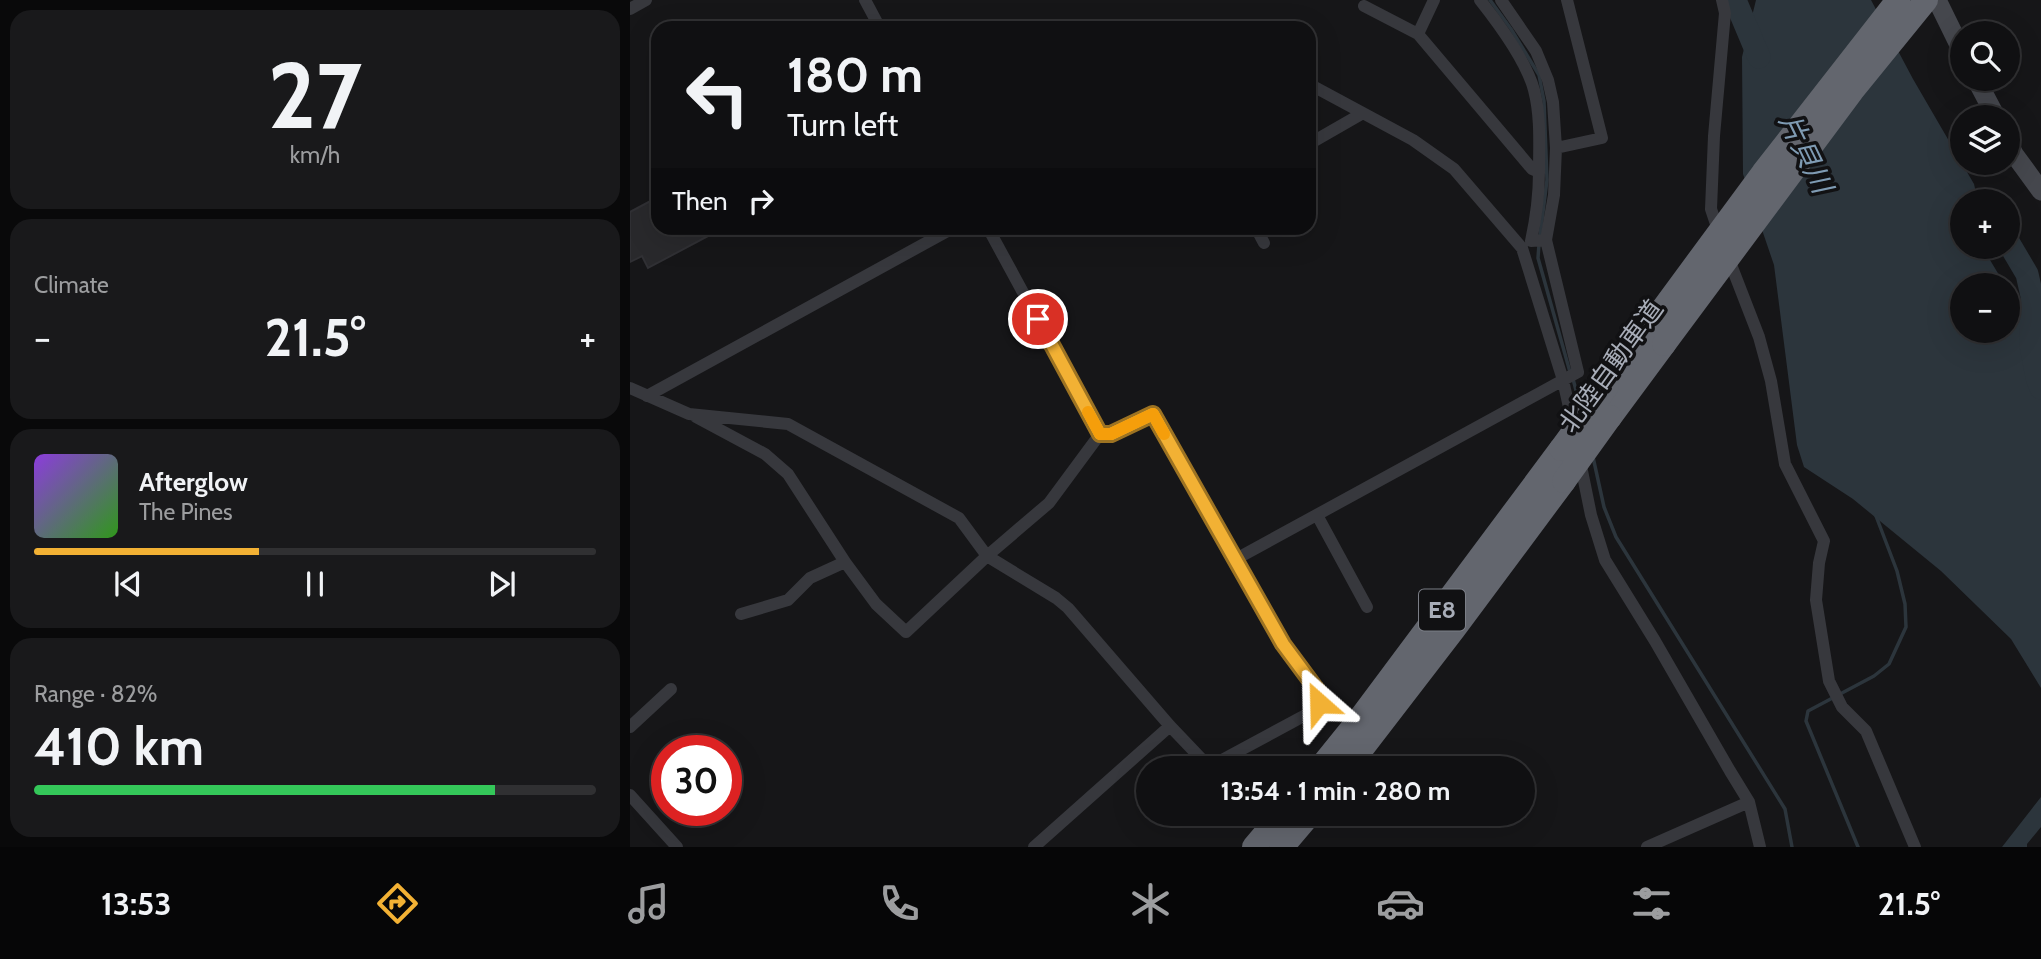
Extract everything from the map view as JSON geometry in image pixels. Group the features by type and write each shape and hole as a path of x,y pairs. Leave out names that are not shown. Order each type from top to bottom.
{"highway":[{"name":"北陸自動車道","path":"1356,756 1438,650 1609,417 1657,335 1763,173 1898,0"},
{"name":"北陸自動車道","path":"1330,756 1607,386 1657,335 1926,0"},
{"path":"1254,847 1272,826"},
{"path":"1282,847 1300,826"}],"main road":[{"path":"1937,0 1950,27"},
{"path":"2020,162 2041,191"}],"street":[{"path":"630,9 646,0"},
{"path":"865,0 876,21"},
{"path":"1418,34 1434,0"},
{"path":"1480,0 1520,58 1534,89 1540,130 1539,194 1536,220 1526,245"},
{"path":"1236,559 1578,372 1546,240 1554,195 1556,148 1553,102 1548,80 1536,51 1501,0"},
{"path":"1556,148 1602,138 1567,0"},
{"path":"1722,0 1726,13 1714,136 1711,209 1759,337 1772,381 1785,464 1824,541 1815,600 1829,681 1842,707 1866,731 1915,847"},
{"path":"1364,6 1418,34 1532,169 1538,172"},
{"path":"1316,88 1413,140 1454,169 1526,245 1563,380 1591,515 1605,560 1749,802 1760,847"},
{"path":"1316,140 1363,113"},
{"path":"647,396 940,235"},
{"path":"992,235 1100,434"},
{"path":"1260,235 1264,243"},
{"path":"1526,245 1546,240"},
{"path":"630,388 689,414 765,454 788,474 845,562 876,604 906,632 987,556 1049,503 1100,434"},
{"path":"689,414 788,424 959,518 987,556 1068,608 1199,756"},
{"path":"1100,434 1111,434 1153,414 1283,644 1320,694 1319,703 1313,711 1232,756"},
{"path":"1317,515 1367,607"},
{"path":"741,614 788,600 810,578 845,562"},
{"path":"630,727 671,689"},
{"path":"1034,847 1170,726"},
{"path":"630,795 677,847"},
{"path":"1647,847 1749,802"}],"water":[{"path":"1756,0 1871,0 1950,143 1950,175 1969,175 1974,184 1975,189 1950,189 1950,259 1990,259 1998,273 1950,273 1950,343 2020,343 2020,313 2041,350 2041,688 2011,639 1941,571 1853,499 1804,467 1797,445 1774,265 1743,174 1742,57"},
{"path":"2041,797 2041,827 2027,847 2002,847"}],"building":[{"path":"651,201 651,235 710,235 648,268 642,256 630,262 630,212"}],"waterway":[{"path":"1490,0 1539,75 1544,101 1547,180 1540,236"},
{"name":"片貝川","path":"1735,0 1759,57"},
{"path":"1539,244 1538,258 1570,372"},
{"name":"片貝川","path":"2018,259 2027,274 2032,296 2031,346 2041,388"},
{"path":"1573,379 1580,405"},
{"path":"1593,457 1604,507 1616,537 1785,809 1792,847"},
{"path":"1858,847 1806,721 1808,711 1874,676 1889,664 1906,627 1905,604 1897,571 1876,516"}],"slow traffic":[{"path":"1088,412 1100,434 1111,434 1153,414 1164,434"}],"route":[{"path":"1038,319 1100,434 1111,434 1153,414 1283,644 1320,694 1319,703"}]}
